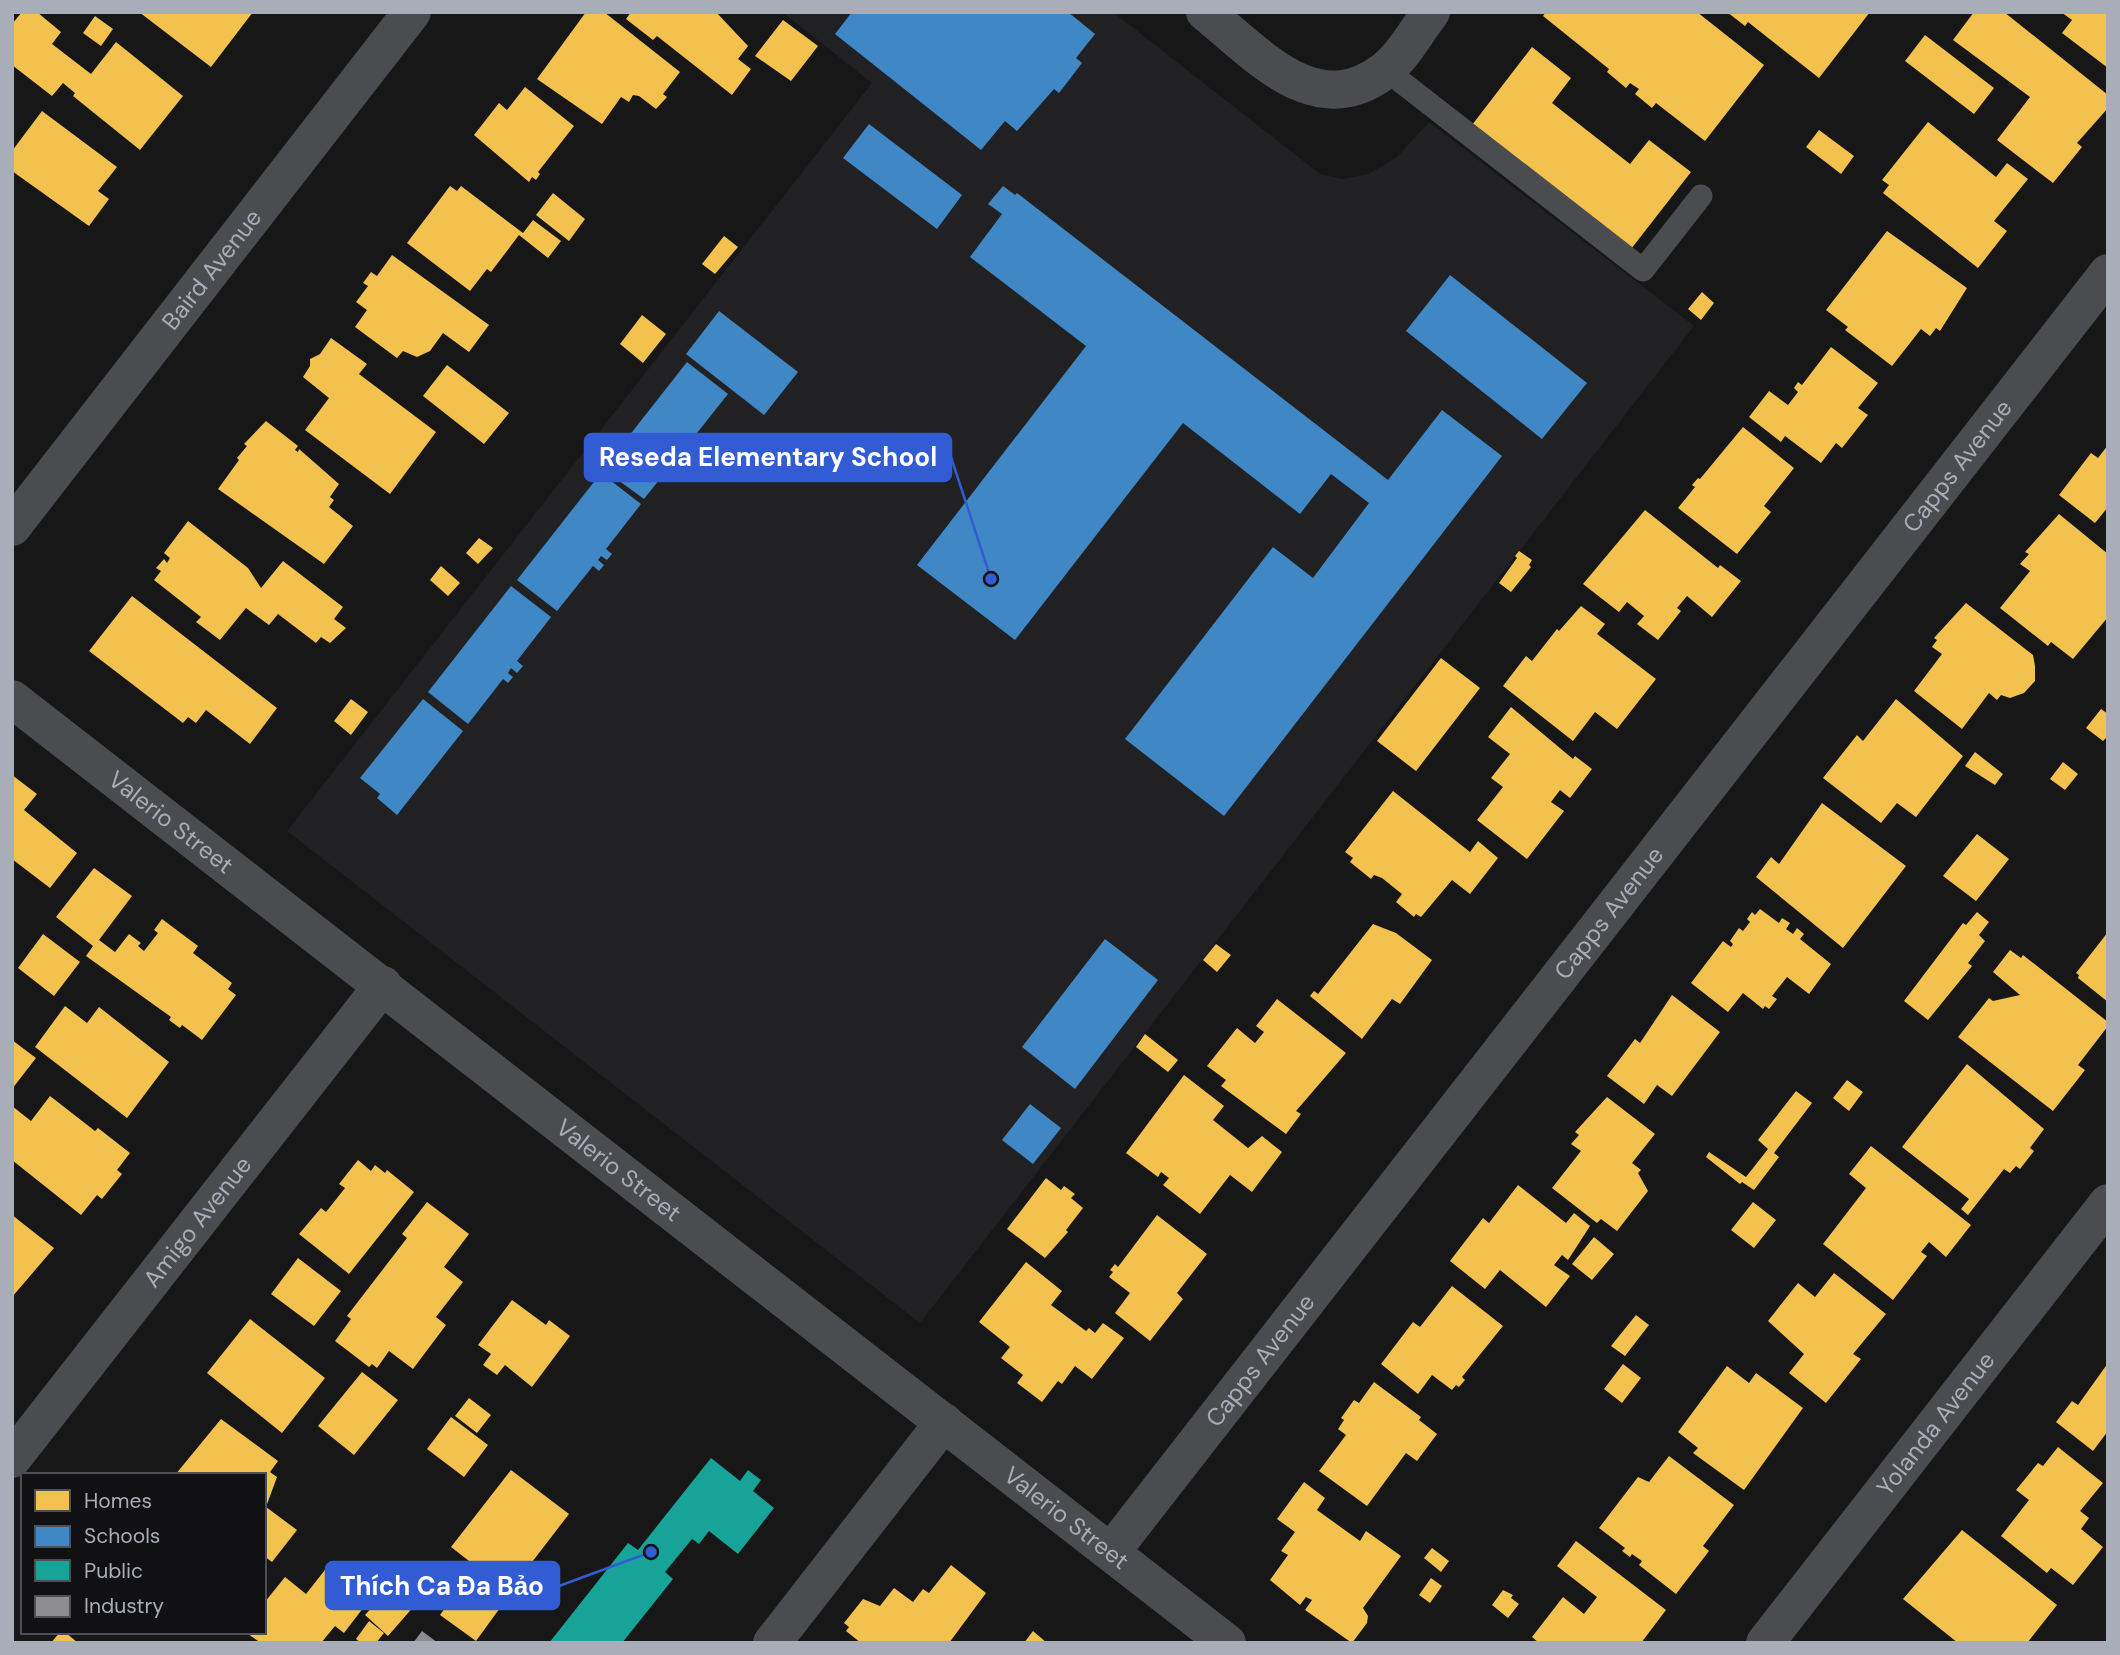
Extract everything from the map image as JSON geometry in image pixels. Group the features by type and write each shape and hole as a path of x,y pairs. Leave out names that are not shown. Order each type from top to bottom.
{"street":[{"name":"Baird Avenue","path":"12,527 412,12"},
{"path":"1205,12 1297,84 1327,92 1357,87 1386,70 1431,12"},
{"name":"Capps Avenue","path":"1111,1552 2108,273"},
{"name":"Valerio Street","path":"12,699 1227,1643"},
{"name":"Amigo Avenue","path":"12,1458 383,985"},
{"name":"Yolanda Avenue","path":"1765,1643 2108,1203"},
{"path":"772,1643 944,1422"}],"lane":[{"path":"1386,70 1643,270 1701,195"}],"shaded area":[{"path":"782,12 1113,12 1320,174 1343,179 1368,174 1396,158 1429,122 1694,326 920,1323 287,831 872,83"}],"building: Homes":[{"path":"22,12 37,12 61,32 52,44 91,74 116,42 183,96 140,150 73,96 75,93 63,83 52,96 12,65 12,24"},
{"path":"139,12 253,12 211,67"},
{"path":"586,12 604,12 680,72 663,94 667,97 656,109 639,96 633,95 629,102 621,97 602,124 537,79"},
{"path":"631,12 716,12 748,46 738,59 751,69 732,95 657,36 653,40 626,19"},
{"path":"1546,12 1697,12 1764,65 1705,141 1656,103 1652,108 1635,94 1639,89 1630,83 1626,88 1607,72 1609,69 1543,16"},
{"path":"1727,12 1870,12 1819,78 1748,22 1745,26"},
{"path":"1974,12 2004,12 2108,95 2108,108 2077,143 2082,147 2053,183 1997,140 2030,97 1953,40"},
{"path":"2061,12 2108,12 2108,68 2062,33 2072,20"},
{"path":"95,16 113,29 101,46 83,33"},
{"path":"783,20 818,46 791,81 755,56"},
{"path":"1925,35 1994,88 1974,114 1905,61"},
{"path":"1532,47 1571,78 1552,103 1630,164 1649,140 1691,172 1631,249 1472,125"},
{"path":"525,87 574,126 538,172 540,174 536,180 532,177 529,182 474,135 499,103 507,110"},
{"path":"42,111 117,167 98,191 109,199 89,226 12,171 12,151"},
{"path":"1928,122 1996,177 2007,163 2028,179 1994,221 2007,231 1978,268 1883,193 1889,185 1882,180"},
{"path":"1819,130 1854,156 1841,174 1806,147"},
{"path":"450,186 457,191 461,186 523,233 533,220 561,241 548,258 519,235 491,272 487,269 470,291 407,243"},
{"path":"553,193 585,219 569,241 536,215"},
{"path":"1887,231 1967,288 1940,331 1936,328 1930,336 1921,329 1892,366 1845,330 1848,327 1826,310"},
{"path":"724,236 738,247 715,274 702,264"},
{"path":"392,255 489,325 469,352 443,333 430,351 417,357 403,351 397,358 355,327 367,310 356,302 368,286 363,283 371,272 377,276"},
{"path":"1702,292 1714,303 1701,320 1688,309"},
{"path":"642,315 666,334 643,363 620,344"},
{"path":"331,338 367,364 359,374 436,432 390,494 305,430 329,398 303,377 310,366 310,359 320,354"},
{"path":"1831,347 1878,383 1858,408 1868,415 1842,448 1836,443 1821,463 1785,436 1781,442 1749,417 1769,391 1788,405 1798,392 1794,388 1798,382 1802,385"},
{"path":"447,365 509,413 484,444 423,396"},
{"path":"266,421 298,446 295,450 298,452 299,449 339,484 330,497 334,500 329,507 353,526 324,564 218,489 239,460 237,458 247,446 244,444"},
{"path":"1743,427 1794,468 1764,506 1771,512 1737,554 1678,508 1695,487 1692,485"},
{"path":"2108,445 2108,507 2095,523 2059,495 2091,453 2098,458"},
{"path":"1645,510 1718,568 1720,565 1741,581 1712,617 1687,596 1677,608 1681,611 1658,640 1637,624 1644,616 1627,602 1619,612 1583,584"},
{"path":"2059,514 2108,554 2108,617 2073,659 2051,642 2048,646 2000,608 2030,571 2020,564 2029,554 2025,552"},
{"path":"188,521 248,568 261,588 283,561 343,607 334,619 346,628 330,643 321,637 316,643 278,614 269,625 246,608 220,640 196,622 201,617 154,580 161,571 156,568 164,559 167,563 170,558 164,553"},
{"path":"479,538 493,548 478,564 466,553"},
{"path":"1519,551 1532,560 1529,565 1531,567 1511,592 1499,583"},
{"path":"441,566 460,583 448,596 430,580"},
{"path":"132,596 277,708 250,744 206,710 196,723 188,717 183,723 89,651"},
{"path":"1966,603 2033,655 2035,681 2024,693 2010,698 2001,695 1997,700 1989,693 1962,729 1914,691 1942,654 1932,647 1937,640 1934,638"},
{"path":"1581,606 1605,624 1597,634 1656,679 1617,729 1595,712 1573,741 1503,686 1526,656 1532,661 1557,629 1559,631"},
{"path":"1441,658 1480,688 1416,771 1377,741"},
{"path":"351,699 368,712 351,735 334,721"},
{"path":"1896,699 1963,756 1916,817 1897,803 1881,823 1823,778 1857,735 1863,741"},
{"path":"1511,707 1573,759 1575,756 1592,769 1570,798 1560,790 1551,802 1564,811 1527,859 1477,820 1503,787 1491,778 1510,754 1488,737"},
{"path":"2101,709 2108,714 2108,736 2103,741 2086,728"},
{"path":"1975,752 2003,774 1995,785 1965,766"},
{"path":"2063,762 2078,774 2065,790 2050,779"},
{"path":"12,775 37,794 24,810 77,853 50,888 12,859"},
{"path":"1393,791 1470,852 1478,841 1498,858 1470,894 1452,880 1421,917 1416,914 1414,917 1396,902 1402,894 1382,878 1374,875 1371,879 1350,862 1353,858 1345,852"},
{"path":"1822,803 1906,866 1843,948 1756,877 1771,857 1779,864"},
{"path":"1977,834 2009,859 1976,901 1943,876"},
{"path":"94,868 132,896 99,940 115,952 129,934 141,943 138,946 144,951 158,933 154,930 162,919 198,946 193,953 232,983 228,989 236,995 202,1040 182,1025 180,1028 169,1020 171,1017 86,956 93,946 56,917"},
{"path":"1760,909 1779,923 1782,918 1790,923 1786,929 1793,934 1797,928 1804,934 1800,939 1831,964 1809,994 1787,977 1772,996 1777,999 1769,1009 1765,1006 1763,1009 1743,993 1728,1012 1691,983 1723,941 1731,947 1733,944 1730,941 1739,928 1743,931 1750,922 1747,919 1752,912 1755,915"},
{"path":"1977,912 1989,922 1979,935 1985,941 1968,963 1972,966 1928,1020 1904,1001 1963,923 1966,925"},
{"path":"1373,924 1396,933 1432,960 1400,1004 1392,999 1362,1039 1310,996 1314,991 1318,994"},
{"path":"2108,932 2108,1002 2078,978 2076,973"},
{"path":"43,934 80,962 54,996 18,968"},
{"path":"1216,944 1231,955 1217,972 1203,960"},
{"path":"2010,950 2021,958 2023,955 2108,1022 2108,1026 2078,1065 2085,1070 2053,1111 1958,1037 1989,998 1993,1001 2020,995 1993,972"},
{"path":"1672,995 1720,1032 1672,1096 1657,1085 1644,1104 1607,1076 1635,1039 1640,1043"},
{"path":"1277,999 1346,1053 1296,1111 1301,1114 1286,1134 1221,1086 1226,1080 1207,1066 1237,1028 1255,1043 1264,1032 1256,1026"},
{"path":"65,1006 87,1023 99,1007 169,1062 127,1118 35,1047"},
{"path":"1145,1034 1178,1060 1168,1072 1136,1047"},
{"path":"12,1040 36,1058 12,1089"},
{"path":"1967,1064 2044,1129 2030,1148 2034,1151 2020,1169 2016,1166 2010,1173 2004,1169 1968,1215 1961,1209 1969,1199 1902,1147"},
{"path":"1184,1075 1224,1106 1213,1120 1248,1148 1262,1136 1282,1152 1252,1192 1230,1175 1200,1214 1163,1185 1169,1178 1161,1172 1158,1177 1126,1153"},
{"path":"1847,1080 1863,1092 1849,1111 1833,1098"},
{"path":"1796,1091 1812,1103 1774,1153 1779,1157 1754,1190 1742,1182 1740,1184 1706,1157 1709,1152 1746,1177 1768,1149 1758,1140"},
{"path":"50,1096 95,1131 98,1128 130,1153 117,1170 122,1174 102,1199 97,1195 81,1215 12,1160 12,1106 31,1121"},
{"path":"1607,1097 1655,1134 1632,1163 1641,1170 1638,1173 1648,1191 1617,1231 1601,1219 1597,1223 1552,1188 1581,1151 1571,1144 1579,1135 1575,1132"},
{"path":"1871,1146 1971,1225 1946,1257 1929,1242 1921,1252 1927,1256 1893,1300 1823,1244 1866,1188 1849,1174"},
{"path":"358,1160 371,1171 375,1165 385,1173 387,1170 414,1192 349,1274 299,1234 321,1208 326,1212 345,1188 339,1184"},
{"path":"1046,1178 1061,1190 1064,1186 1075,1194 1071,1198 1083,1208 1066,1230 1068,1232 1045,1258 1007,1229"},
{"path":"1518,1185 1566,1223 1574,1213 1590,1226 1568,1260 1562,1255 1554,1265 1570,1276 1546,1307 1500,1270 1485,1289 1450,1261 1483,1218 1489,1223"},
{"path":"427,1202 469,1234 444,1267 463,1282 436,1317 446,1325 413,1369 389,1351 377,1368 372,1364 369,1367 335,1341 351,1319 347,1316 407,1238 402,1234"},
{"path":"1753,1202 1776,1220 1754,1248 1731,1230"},
{"path":"12,1215 54,1248 12,1297"},
{"path":"1157,1215 1207,1254 1177,1293 1183,1299 1150,1341 1115,1313 1130,1293 1109,1277 1113,1272 1110,1270 1115,1264 1118,1267"},
{"path":"1594,1237 1614,1254 1592,1280 1572,1264"},
{"path":"298,1258 341,1291 314,1326 271,1294"},
{"path":"1026,1262 1062,1291 1051,1305 1086,1331 1089,1328 1095,1333 1103,1323 1124,1338 1092,1379 1075,1366 1062,1384 1058,1381 1042,1402 1017,1383 1023,1375 1001,1358 1010,1347 979,1322"},
{"path":"1834,1273 1886,1314 1853,1354 1861,1359 1826,1403 1789,1373 1804,1354 1768,1321 1798,1283 1815,1297"},
{"path":"1452,1286 1503,1326 1462,1377 1465,1380 1459,1387 1456,1385 1452,1390 1432,1375 1418,1394 1381,1364 1413,1322 1420,1327"},
{"path":"512,1300 546,1325 549,1320 570,1336 532,1387 505,1365 497,1375 483,1365 491,1354 478,1345"},
{"path":"1636,1315 1649,1325 1625,1356 1611,1346"},
{"path":"250,1319 325,1378 282,1433 207,1373"},
{"path":"2108,1363 2108,1431 2093,1451 2056,1422 2072,1401 2078,1405"},
{"path":"1623,1364 1641,1378 1622,1403 1604,1389"},
{"path":"1727,1366 1749,1383 1756,1373 1803,1408 1744,1490 1693,1453 1698,1448 1678,1432"},
{"path":"362,1372 398,1400 354,1455 318,1426"},
{"path":"1374,1382 1421,1417 1419,1420 1437,1434 1417,1461 1406,1453 1367,1506 1319,1471 1346,1435 1338,1429 1344,1420 1341,1418 1354,1400 1359,1403"},
{"path":"469,1398 491,1415 477,1433 455,1416"},
{"path":"451,1417 488,1445 464,1477 427,1449"},
{"path":"221,1419 278,1461 270,1472 277,1477 266,1507 266,1473 177,1473"},
{"path":"2058,1447 2103,1483 2080,1511 2089,1518 2081,1529 2103,1547 2073,1585 2051,1568 2047,1573 2001,1536 2029,1500 2016,1490 2038,1463 2043,1466"},
{"path":"1669,1456 1734,1505 1703,1546 1709,1551 1676,1594 1639,1565 1642,1561 1622,1551 1625,1548 1599,1528 1638,1477 1649,1482"},
{"path":"511,1470 569,1514 509,1592 451,1547"},
{"path":"1304,1482 1325,1498 1317,1510 1360,1541 1366,1531 1401,1556 1363,1608 1368,1616 1367,1623 1352,1643 1305,1610 1312,1600 1306,1597 1300,1605 1270,1580 1288,1555 1281,1551 1295,1532 1277,1519"},
{"path":"266,1507 297,1530 272,1562 266,1558"},
{"path":"1962,1530 2057,1605 2027,1643 1958,1643 1903,1599"},
{"path":"1576,1541 1666,1610 1641,1643 1539,1643 1532,1637 1563,1597 1584,1614 1597,1597 1557,1566"},
{"path":"1432,1548 1449,1561 1441,1572 1424,1558"},
{"path":"951,1565 986,1593 949,1643 861,1643 846,1631 849,1627 844,1623 863,1599 880,1606 894,1588 913,1602 923,1589 929,1593"},
{"path":"328,1566 370,1599 344,1633 335,1626 321,1643 261,1643 248,1634 266,1634 266,1601 285,1577 306,1594"},
{"path":"1431,1578 1442,1586 1430,1603 1419,1595"},
{"path":"464,1581 500,1608 476,1641 440,1615"},
{"path":"392,1585 415,1605 388,1636 365,1615"},
{"path":"1503,1590 1513,1595 1511,1598 1519,1604 1508,1618 1492,1605"},
{"path":"369,1621 384,1633 376,1643 361,1643 356,1639"},
{"path":"1033,1631 1047,1643 1024,1643"},
{"path":"58,1634 67,1634 78,1643 51,1643"}],"building: Schools":[{"path":"852,12 1068,12 1095,34 1076,58 1082,63 1059,93 1054,89 1017,131 1005,121 981,150 835,34"},
{"path":"869,124 962,195 937,229 843,158"},
{"path":"1003,186 1015,195 1017,193 1388,480 1442,410 1502,456 1224,816 1125,739 1273,547 1313,578 1369,503 1331,474 1300,514 1183,423 1015,640 917,565 1086,346 970,257 1002,214 988,204"},
{"path":"1450,275 1587,383 1542,439 1406,331"},
{"path":"719,311 798,372 764,415 686,354"},
{"path":"687,362 728,394 693,438 699,443 694,449 688,444 685,448 691,453 686,460 679,455 644,499 603,469"},
{"path":"601,473 641,504 606,549 612,554 607,560 601,556 598,560 604,565 599,571 593,566 557,611 517,580"},
{"path":"511,586 551,617 517,661 523,666 517,673 511,668 508,673 513,677 508,683 503,679 468,724 428,692"},
{"path":"423,699 463,731 397,815 377,798 380,794 360,778"},
{"path":"1105,939 1158,980 1075,1089 1022,1047"},
{"path":"1030,1104 1061,1128 1033,1164 1002,1140"}],"building: Public":[{"path":"711,1458 740,1481 748,1470 761,1480 753,1491 774,1508 738,1554 709,1531 699,1544 692,1539 665,1572 673,1579 622,1643 549,1643 628,1543 638,1550"}],"building: Industry":[{"path":"422,1631 438,1643 413,1643"}],"place":[{"name":"Reseda Elementary School","path":"991,579"},
{"name":"Thích Ca Đa Bảo","path":"651,1552"}]}
